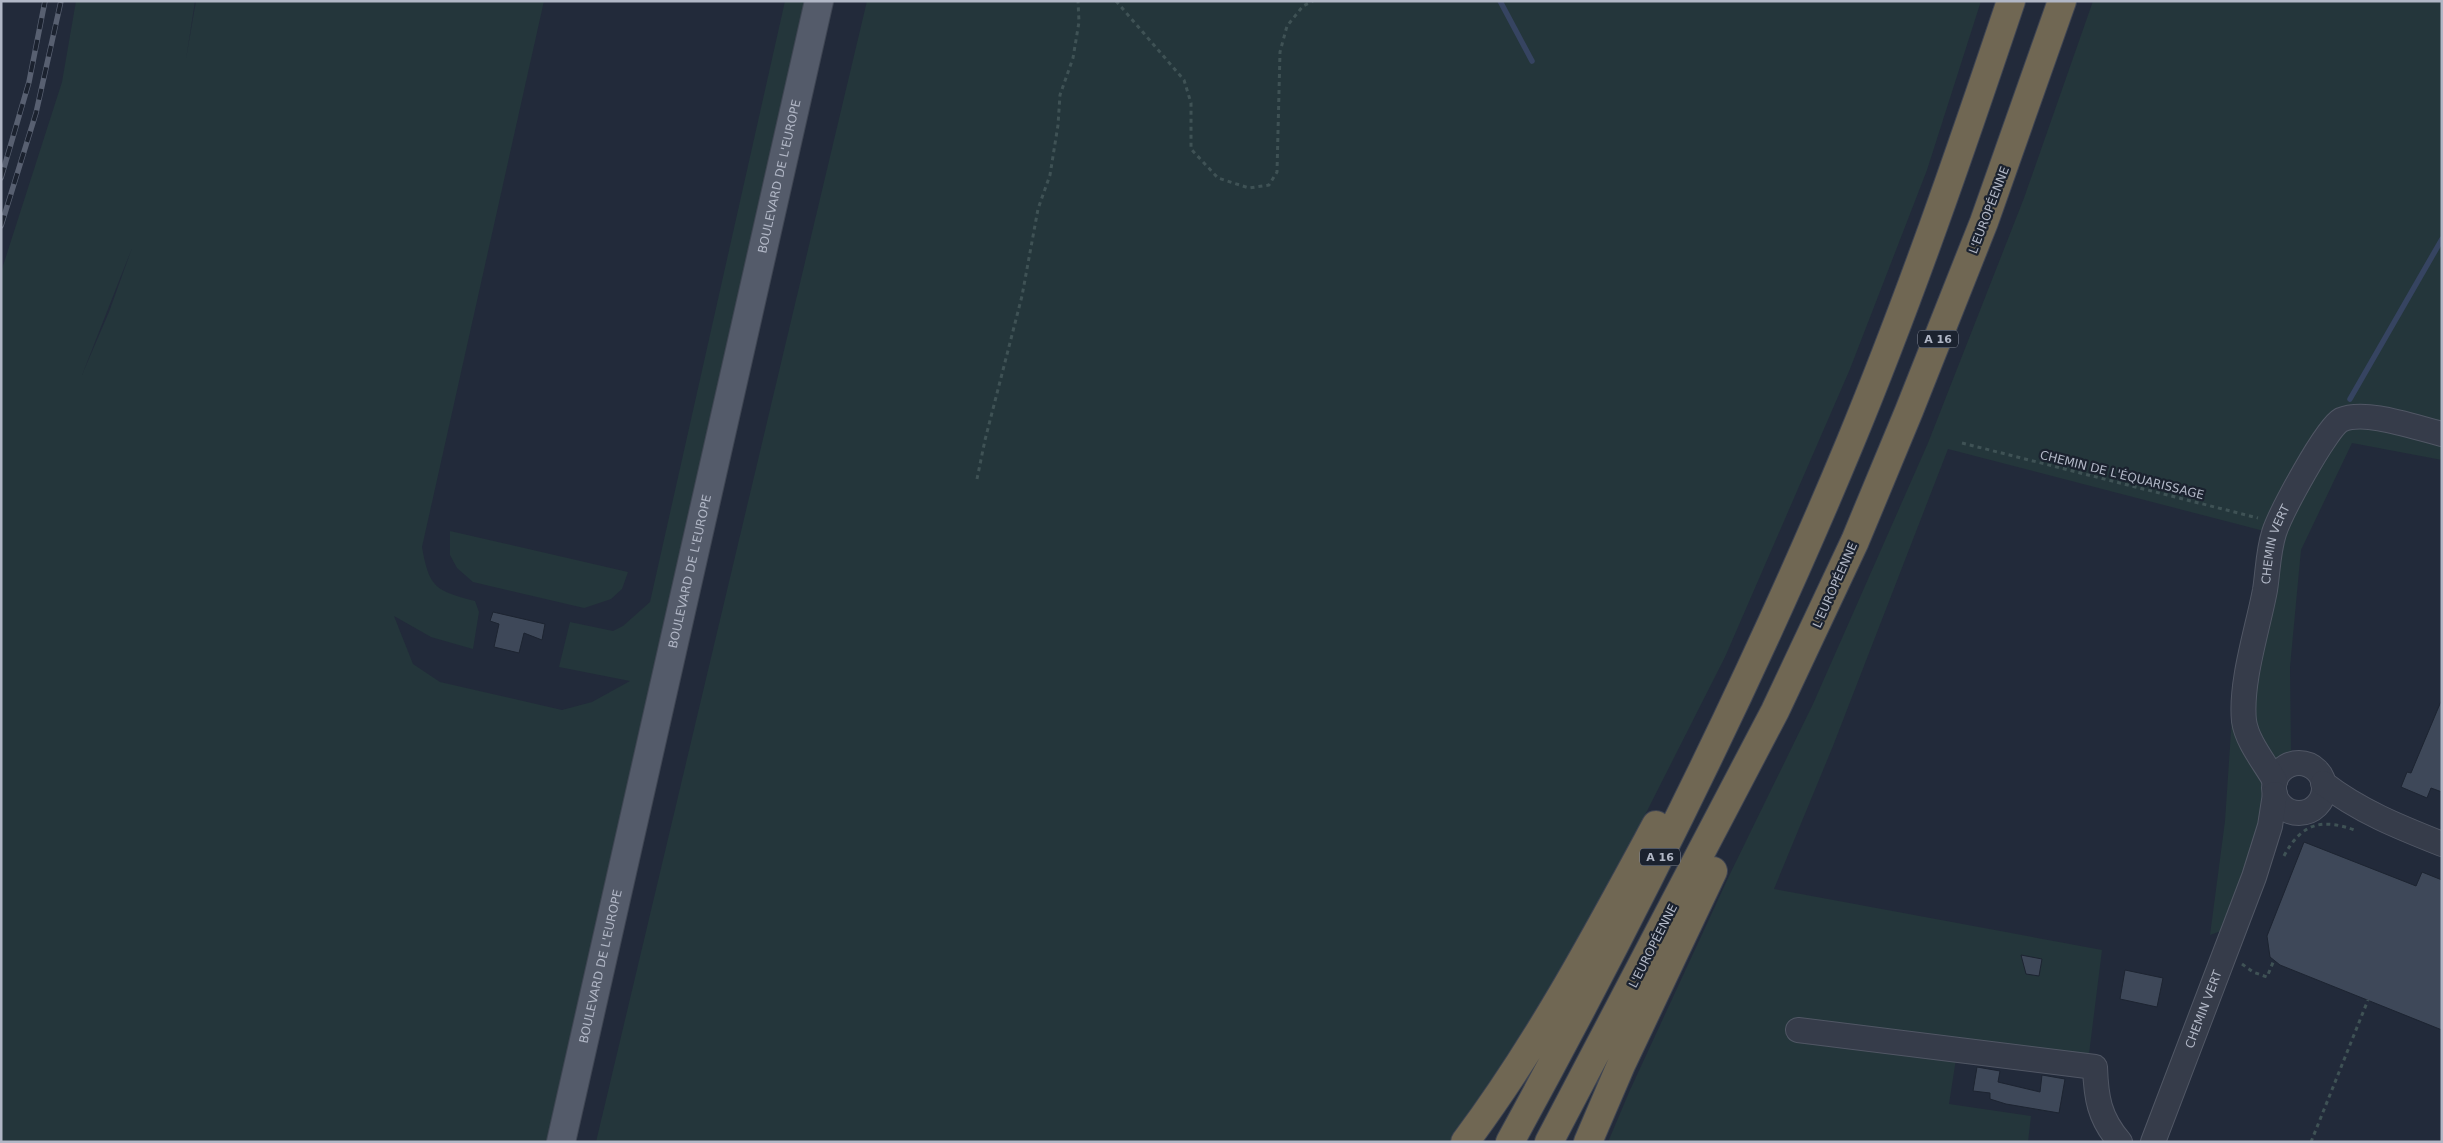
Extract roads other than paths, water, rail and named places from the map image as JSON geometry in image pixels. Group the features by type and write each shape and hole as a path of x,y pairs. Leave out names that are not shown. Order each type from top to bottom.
{"highway":[{"name":"A 16","path":"1510,1142 1648,881 1741,689 1797,565 1851,440 1903,310 2011,1"},
{"name":"L'EUROPÉENNE","path":"1550,1142 1796,670 1865,516 1949,312 2007,161 2062,1"},
{"path":"1465,1142 1516,1068 1591,944 1797,565"},
{"path":"1588,1142 1620,1065 1726,845 1796,670"}],"main road":[{"name":"BOULEVARD DE L'EUROPE","path":"561,1142 819,1"}],"street":[{"name":"CHEMIN VERT","path":"2153,1142 2254,877 2270,826 2275,788 2248,734 2244,711 2252,647 2265,591 2272,542 2278,523 2328,432 2339,421 2354,417 2375,418 2442,434"},
{"path":"2306,811 2322,798 2323,783 2312,767 2298,764 2282,770 2275,788 2284,808 2306,811 2349,813 2381,820"},
{"path":"2323,783 2346,800 2381,820 2442,844"},
{"name":"CHEMIN VERT","path":"2254,877 2283,834 2306,811"},
{"path":"1798,1030 2095,1067 2096,1099 2111,1131 2120,1142"}],"waterway":[{"path":"1500,1 1532,61"},
{"path":"2350,399 2442,239"}],"railway":[{"path":"1,178 29,82 45,1"},
{"path":"1,226 36,113 61,1"}]}
